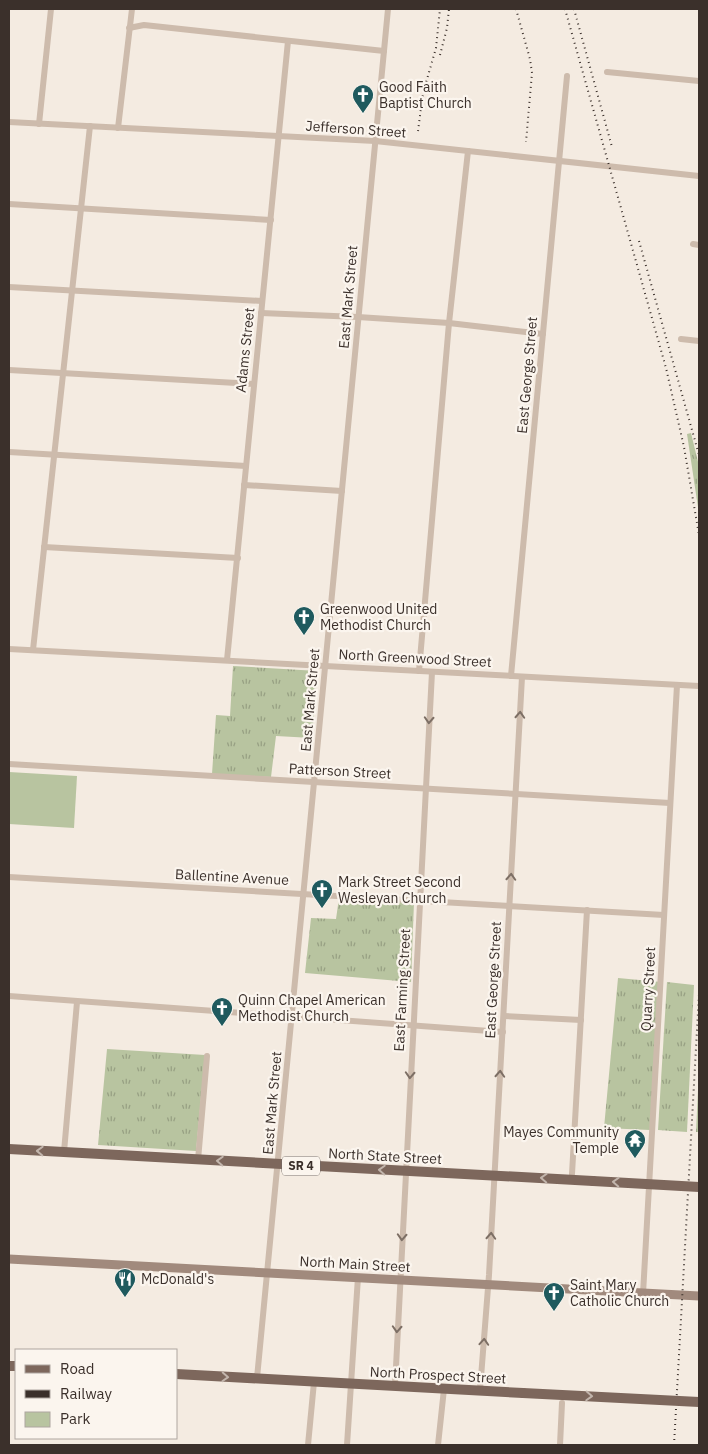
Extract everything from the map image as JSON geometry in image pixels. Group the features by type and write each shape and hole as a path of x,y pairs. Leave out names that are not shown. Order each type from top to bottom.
{"main road":[{"name":"North State Street","path":"9,1149 699,1186"},
{"name":"North Prospect Street","path":"178,1374 699,1402"}],"street":[{"path":"39,124 51,9"},
{"path":"118,128 132,9"},
{"name":"East Mark Street","path":"257,1378 388,9"},
{"path":"129,28 144,25 384,51"},
{"name":"Adams Street","path":"227,660 288,41"},
{"path":"607,72 699,81"},
{"name":"East George Street","path":"511,676 567,76"},
{"name":"Jefferson Street","path":"9,122 375,141 699,176"},
{"path":"33,650 90,126"},
{"path":"419,671 449,323 468,151"},
{"path":"9,204 271,220"},
{"path":"9,287 262,301"},
{"path":"261,313 449,323 543,334"},
{"path":"681,339 699,341"},
{"path":"9,370 254,384"},
{"path":"9,452 246,466"},
{"path":"244,485 342,491"},
{"path":"44,547 238,558"},
{"name":"North Greenwood Street","path":"9,648 699,686"},
{"name":"East Farming Street","path":"395,1386 432,672"},
{"name":"East George Street","path":"480,1390 504,1016 522,676"},
{"name":"Quarry Street","path":"643,1294 677,685"},
{"name":"Patterson Street","path":"9,764 670,803"},
{"name":"Ballentine Avenue","path":"9,877 664,915"},
{"path":"572,1174 587,910"},
{"path":"9,996 503,1032"},
{"path":"64,1152 77,1002"},
{"path":"504,1016 580,1020"},
{"path":"198,1160 207,1056"},
{"name":"North Main Street","path":"9,1259 699,1296"},
{"path":"347,1445 358,1277"},
{"path":"308,1445 314,1382"},
{"path":"438,1445 444,1389"},
{"path":"560,1445 562,1403"}],"green space":[{"path":"691,433 699,466 699,514 687,434"},
{"path":"233,666 318,671 312,738 276,736 271,777 212,774 216,715 230,716"},
{"path":"9,772 77,776 74,828 9,824"},
{"path":"339,898 414,902 411,982 305,973 311,918 336,919"},
{"path":"618,978 661,982 650,1130 604,1128"},
{"path":"667,982 694,985 687,1132 658,1130"},
{"path":"107,1049 205,1055 196,1151 98,1145"},
{"path":"699,1068 699,1132 696,1132"}],"railway":[{"path":"418,131 423,93 436,48 440,9"},
{"path":"440,55 447,28 449,9"},
{"path":"516,9 532,73 526,142"},
{"path":"565,9 666,368 684,447 699,535"},
{"path":"574,9 612,147"},
{"path":"639,241 699,455"},
{"path":"674,1445 699,994"}],"place":[{"name":"Good Faith Baptist Church","path":"363,114"},
{"name":"Greenwood United Methodist Church","path":"304,636"},
{"name":"Mark Street Second Wesleyan Church","path":"322,909"},
{"name":"Quinn Chapel American Methodist Church","path":"222,1027"},
{"name":"Mayes Community Temple","path":"635,1159"},
{"name":"McDonald's","path":"125,1298"},
{"name":"Saint Mary Catholic Church","path":"554,1312"}]}
